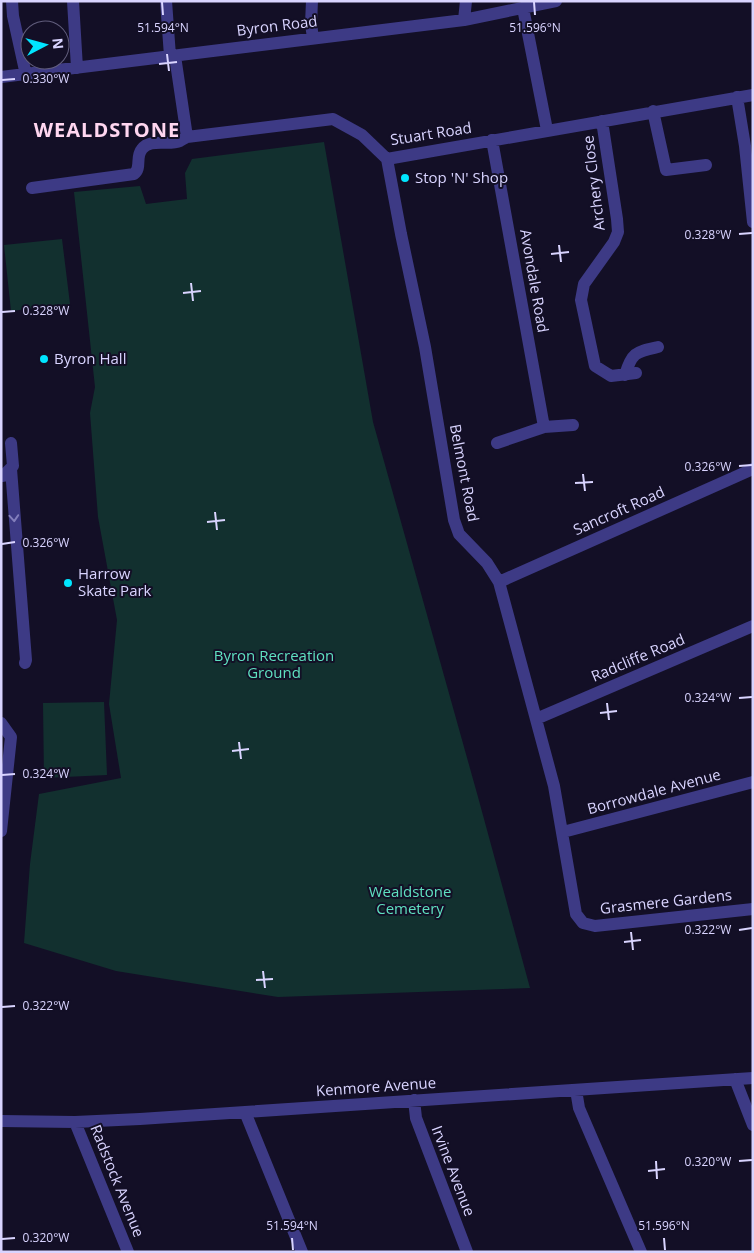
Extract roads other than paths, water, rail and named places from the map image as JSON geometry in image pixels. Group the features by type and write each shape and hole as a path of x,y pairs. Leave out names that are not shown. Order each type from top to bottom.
{"street":[{"path":"12,1 13,16 26,75"},
{"path":"72,1 77,68"},
{"path":"166,1 186,136"},
{"path":"312,1 311,24 314,38"},
{"path":"464,20 466,1"},
{"name":"Byron Road","path":"1,77 464,20 556,1"},
{"path":"523,8 547,130"},
{"name":"Stuart Road","path":"32,188 134,174 137,172 138,157 142,148 150,144 179,142 186,136 333,119 362,135 387,159 753,95"},
{"path":"737,98 745,146 753,222"},
{"path":"654,111 666,170 706,165"},
{"name":"Archery Close","path":"602,121 618,232 614,242 584,284 581,300 595,366 611,376 630,374 629,360 634,354 658,347"},
{"name":"Avondale Road","path":"492,140 544,427"},
{"name":"Belmont Road","path":"387,159 400,234 425,347 454,520 459,534 487,563 499,582 554,786 576,914 583,923"},
{"path":"497,443 544,427 573,425"},
{"path":"11,443 13,466 6,472 25,663"},
{"name":"Sancroft Road","path":"499,582 753,469"},
{"name":"Radcliffe Road","path":"536,719 753,626"},
{"path":"1,723 10,737 1,831"},
{"name":"Borrowdale Avenue","path":"562,832 753,782"},
{"name":"Grasmere Gardens","path":"583,923 595,926 753,909"},
{"name":"Kenmore Avenue","path":"1,1121 75,1122 753,1078"},
{"path":"735,1079 753,1125"},
{"path":"576,1090 578,1108 641,1252"},
{"name":"Irvine Avenue","path":"414,1100 416,1118 467,1252"},
{"path":"245,1112 302,1252"},
{"name":"Radstock Avenue","path":"75,1122 128,1252"}],"place":[{"name":"Stop 'N' Shop","path":"405,178"},
{"name":"Byron Hall","path":"44,359"},
{"name":"Harrow Skate Park","path":"68,583"}],"district":[{"name":"WEALDSTONE","path":"107,130"}],"park label":[{"name":"Byron Recreation Ground","path":"274,664"},
{"name":"Wealdstone Cemetery","path":"410,900"}]}
